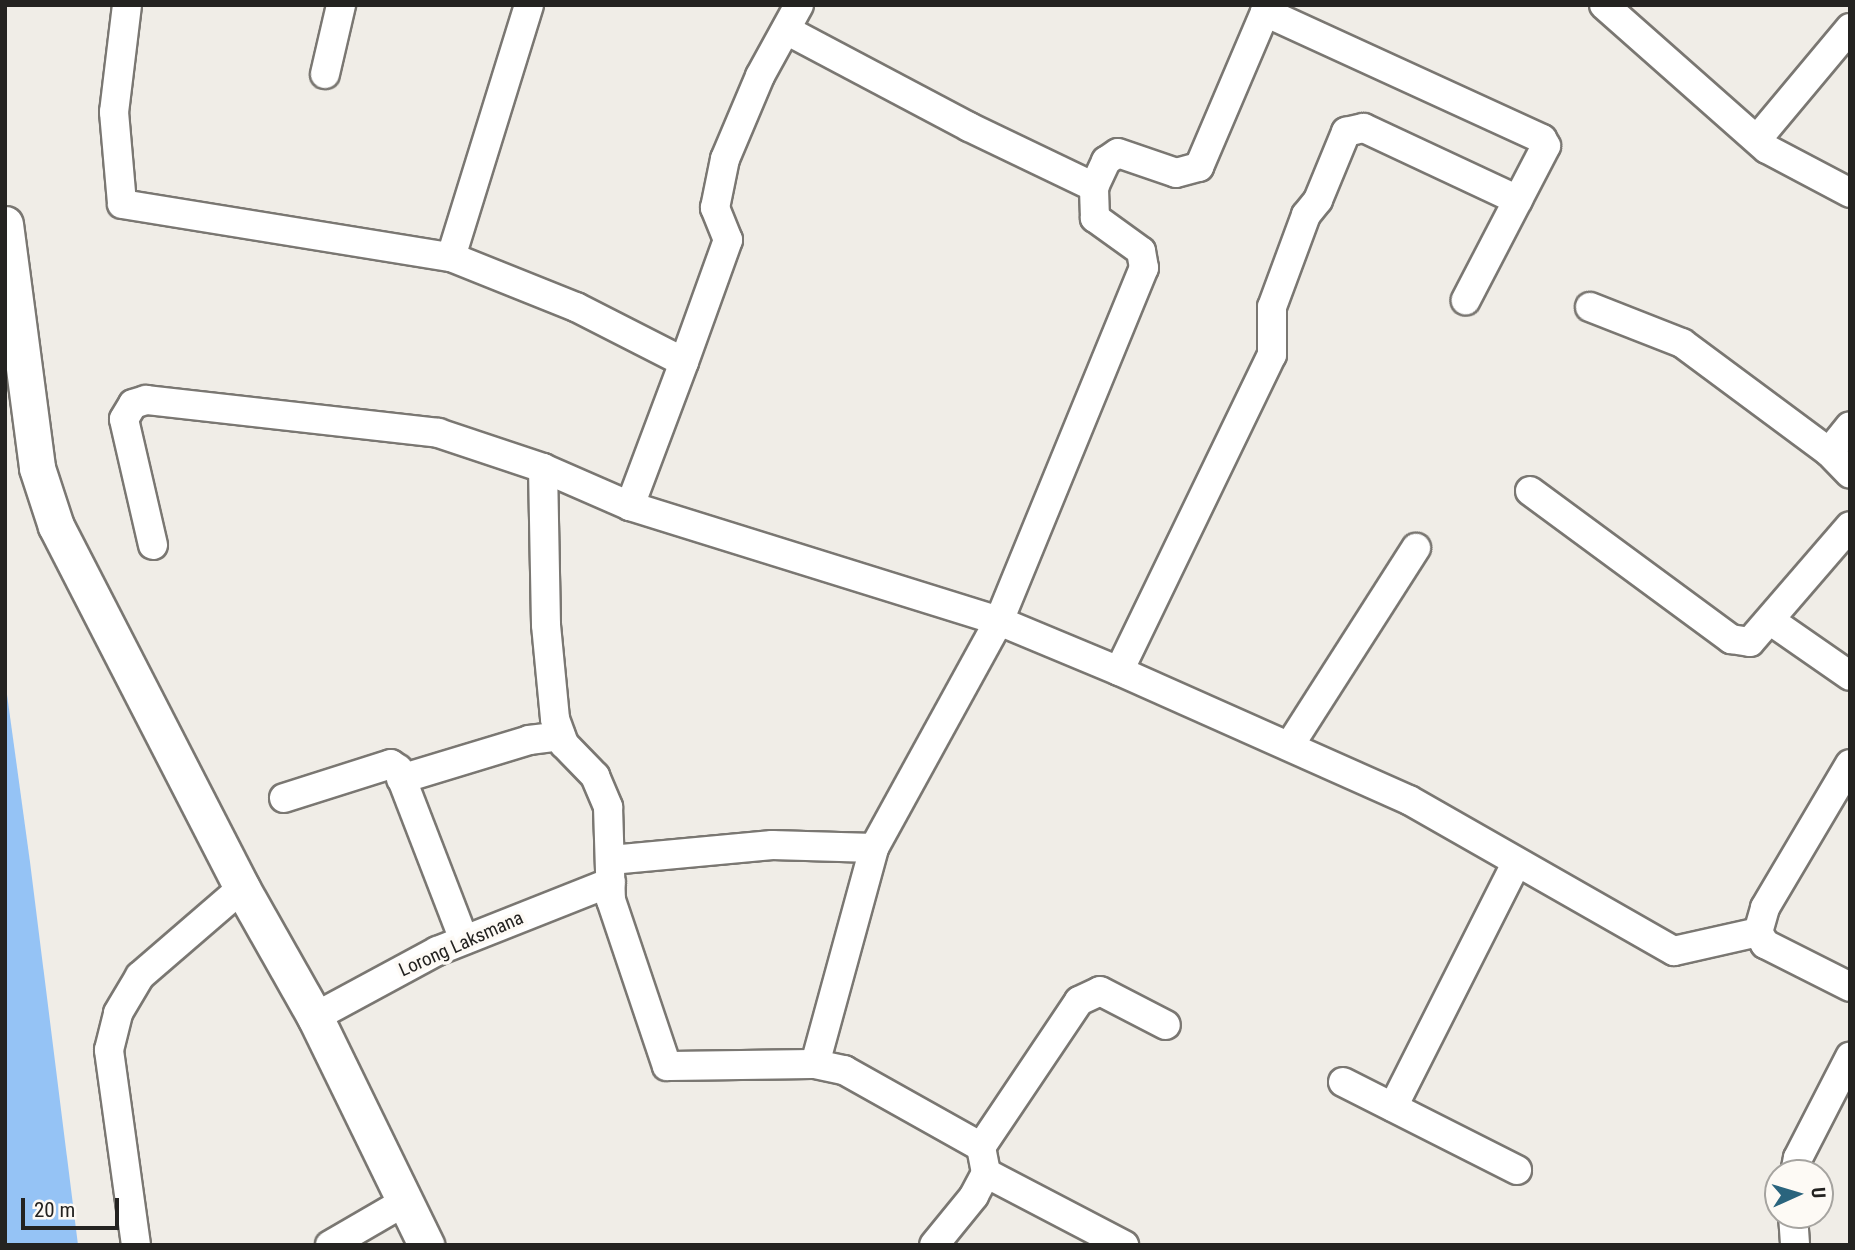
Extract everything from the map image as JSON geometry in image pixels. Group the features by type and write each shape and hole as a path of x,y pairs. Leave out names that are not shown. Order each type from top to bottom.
{"street":[{"path":"127,5 114,112 122,204 451,257 576,307 684,362"},
{"path":"325,74 341,5"},
{"path":"451,257 529,5"},
{"path":"1604,5 1759,137 1767,149 1850,193"},
{"path":"815,1064 874,848 999,621 1146,261 1141,251 1094,218 1094,187 1106,161 1118,153 1176,173 1199,167 1266,9 1542,139 1546,146 1466,300"},
{"path":"631,506 728,240 715,208 725,159 792,17 1094,187"},
{"path":"1759,137 1850,27"},
{"path":"1119,671 1272,355 1272,307 1306,215 1318,200 1346,132 1364,128 1518,200"},
{"path":"5,224 37,468 56,526 242,888 315,1017 426,1245"},
{"path":"1590,307 1682,343 1829,452 1850,474"},
{"path":"153,545 124,419 133,404 146,400 438,433 543,468 631,506 999,621 1119,671 1409,800 1674,951 1758,932"},
{"path":"1829,452 1850,426"},
{"path":"543,468 546,625 555,719 561,736 575,759 595,776 608,807 611,900 667,1066 815,1064 844,1070 983,1160 1124,1245"},
{"path":"1530,491 1731,639 1750,642 1771,621 1850,526"},
{"path":"1290,745 1416,548"},
{"path":"1771,621 1850,676"},
{"path":"401,779 529,740 561,736"},
{"path":"284,798 386,762 398,769 464,940"},
{"path":"1850,764 1765,908 1758,932 1765,944 1850,987"},
{"name":"Lorong Laksmana","path":"315,1017 464,940 611,871 772,845 874,848"},
{"path":"1392,1107 1516,863"},
{"path":"136,1245 109,1050 118,1013 141,976 242,888"},
{"path":"934,1245 974,1196 983,1160 1079,1001 1100,991 1166,1025"},
{"path":"1797,1159 1850,1057"},
{"path":"1343,1082 1517,1170"},
{"path":"330,1245 406,1200"}],"water":[{"path":"5,680 30,862 78,1245 5,1245"}]}
